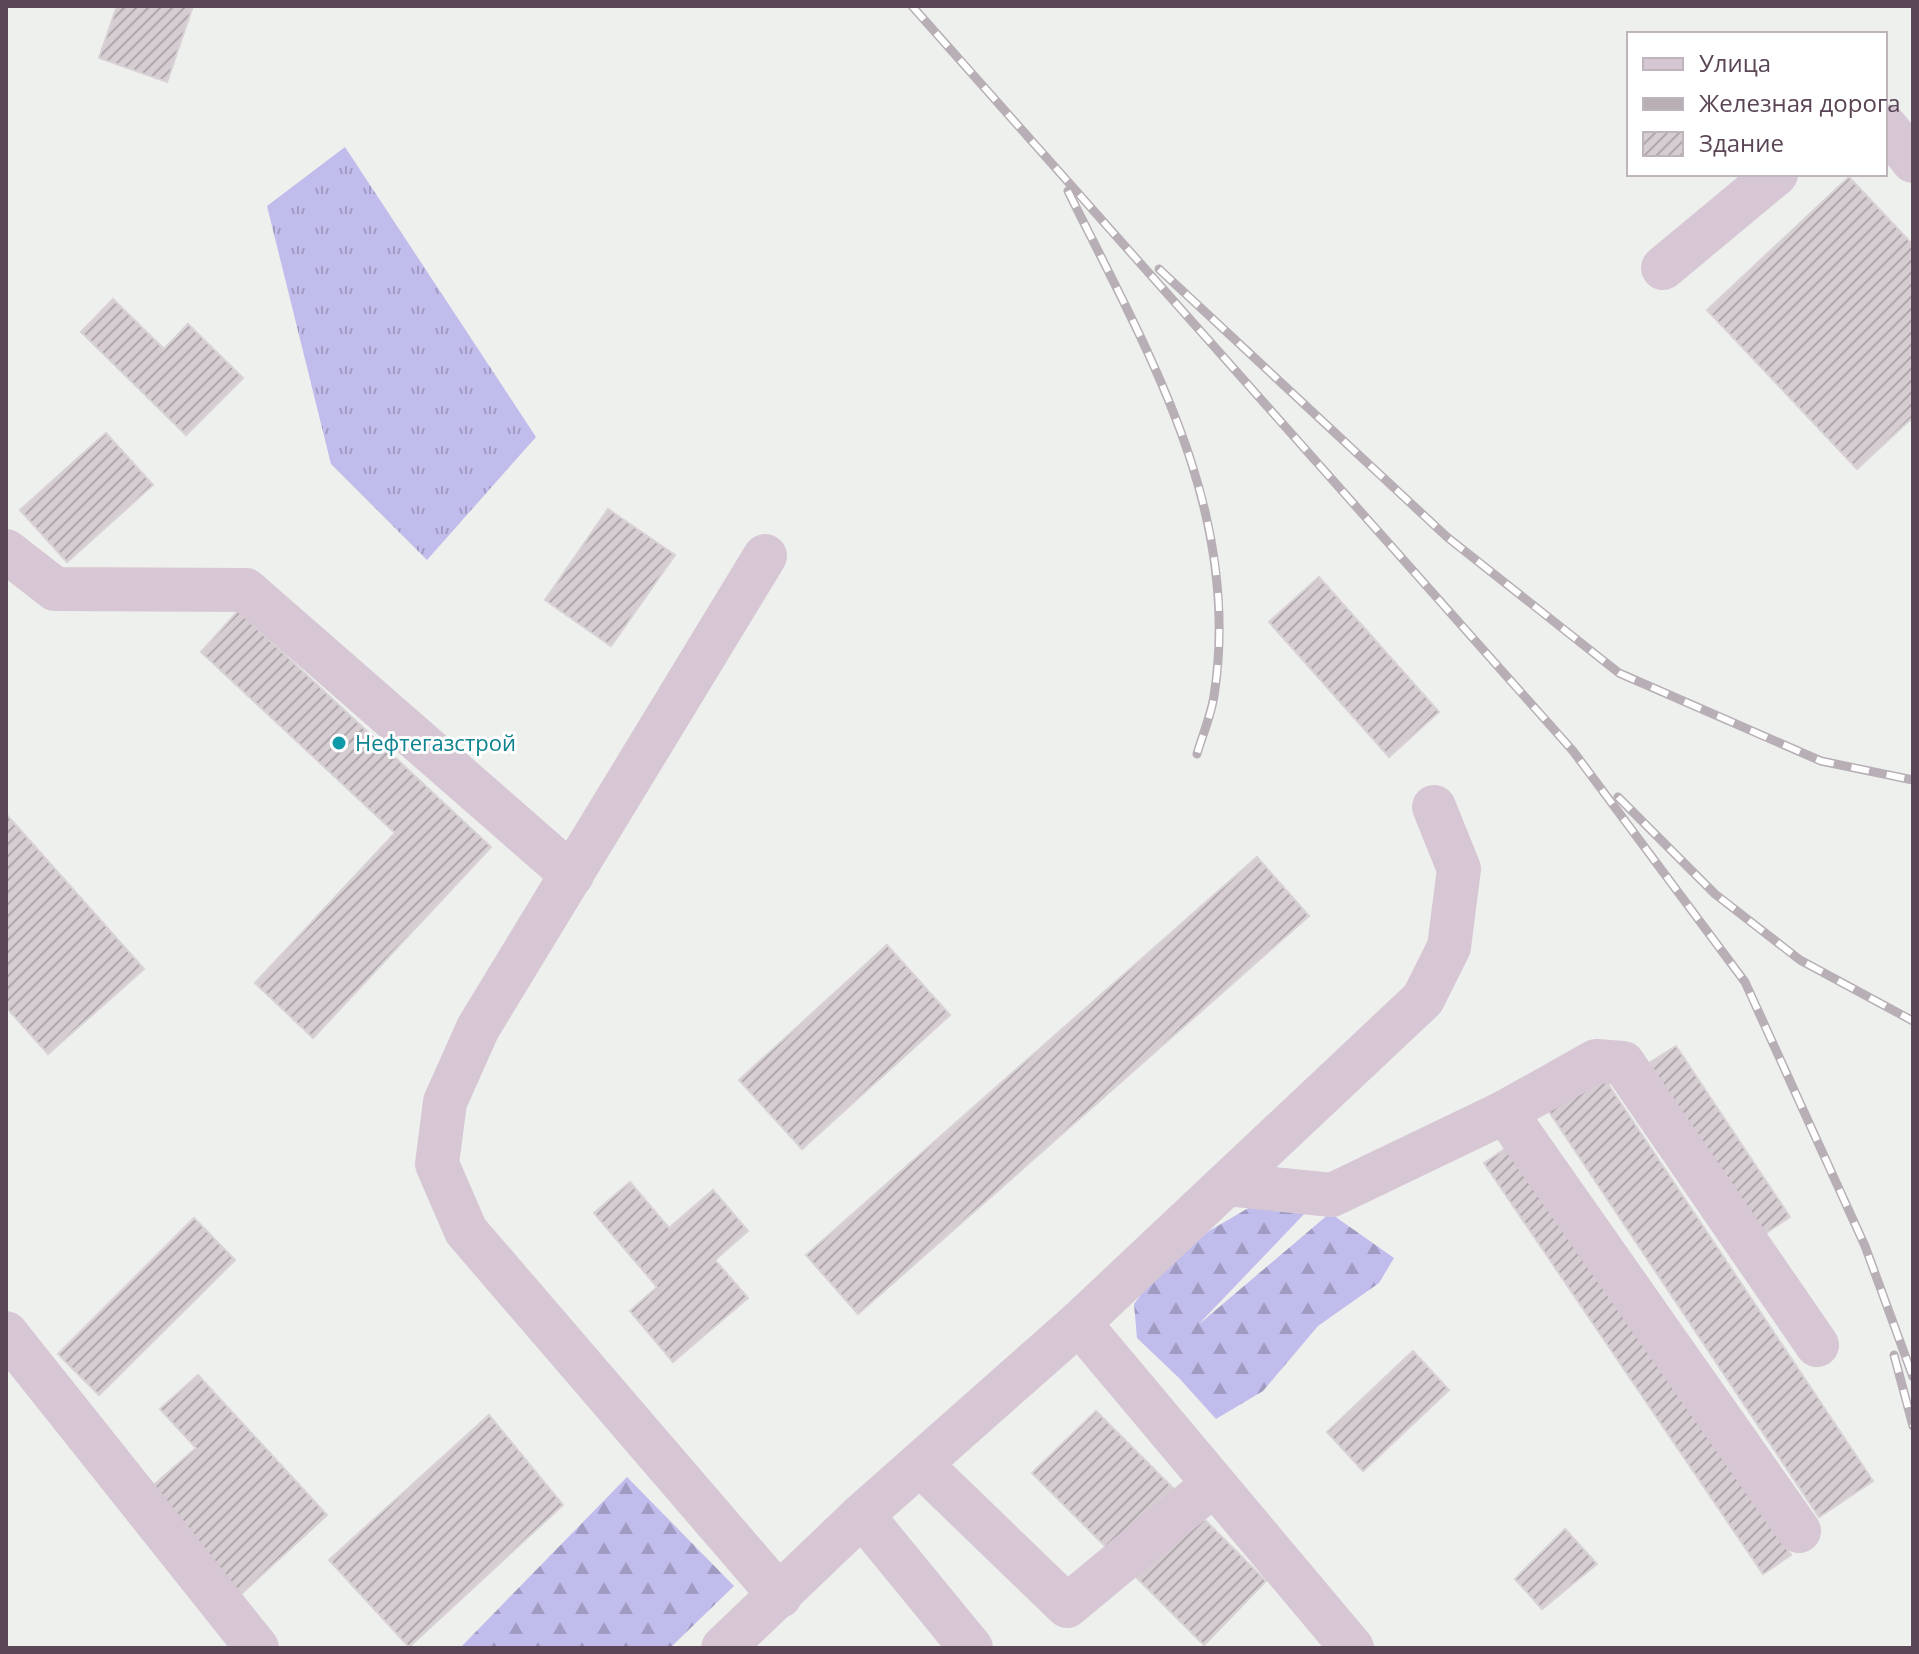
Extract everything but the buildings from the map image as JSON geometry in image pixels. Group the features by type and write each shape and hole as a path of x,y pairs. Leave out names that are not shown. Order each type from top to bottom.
{"street":[{"path":"1887,128 1913,161"},
{"path":"1663,268 1774,176"},
{"path":"6,551 55,589 246,590 572,875"},
{"path":"765,556 478,1028 445,1102 437,1164 466,1231 780,1596"},
{"path":"723,1648 862,1515 1079,1323 1423,999 1449,947 1459,869 1434,807"},
{"path":"1227,1184 1332,1195 1505,1112 1596,1061 1623,1063 1817,1345"},
{"path":"1505,1112 1799,1531"},
{"path":"1079,1323 1352,1648"},
{"path":"6,1333 257,1648"},
{"path":"920,1464 1067,1606 1214,1484"},
{"path":"862,1515 971,1648"}],"green space":[{"path":"345,147 536,437 427,560 331,464 267,206"},
{"path":"1257,1203 1308,1210 1198,1325 1330,1213 1394,1258 1379,1283 1318,1326 1263,1391 1216,1419 1137,1338 1134,1304 1162,1266 1209,1231"},
{"path":"627,1477 734,1586 670,1648 460,1648"}],"railway":[{"path":"912,6 1573,751 1745,982 1865,1246 1913,1377"},
{"path":"1068,191 1157,372 1182,434 1201,497 1215,561 1219,627 1214,696 1197,754"},
{"path":"1159,269 1447,537 1619,673 1821,761 1913,780"},
{"path":"1618,797 1715,894 1800,960 1913,1021"},
{"path":"1894,1355 1913,1426"}],"place":[{"name":"Нефтегазстрой","path":"339,743"}]}
